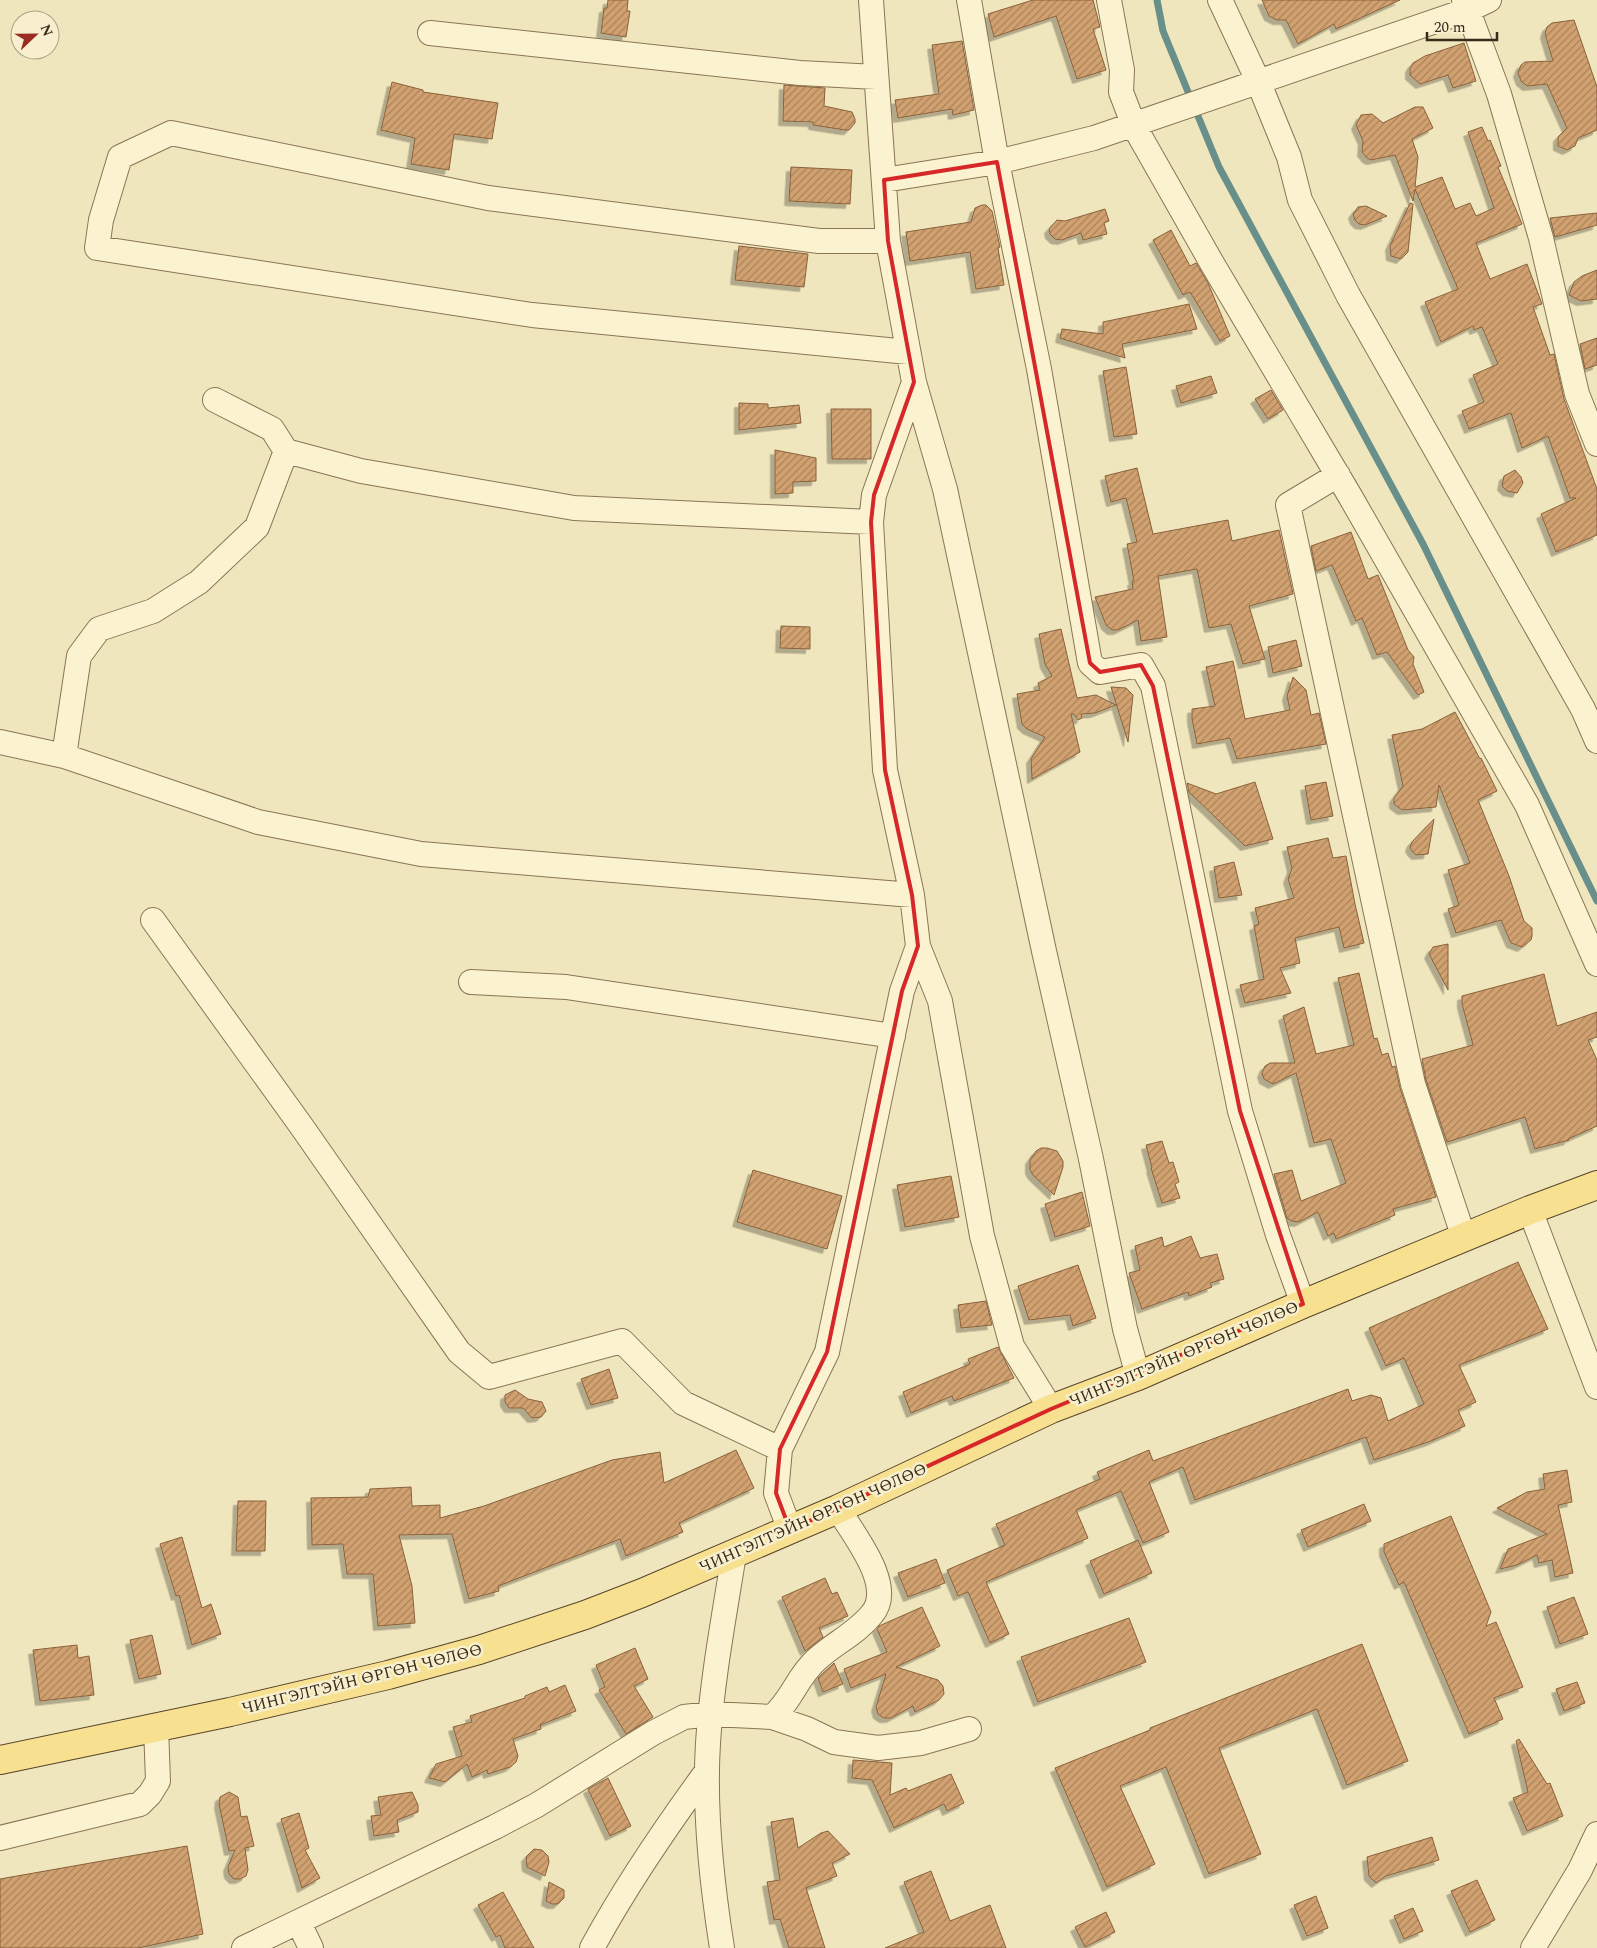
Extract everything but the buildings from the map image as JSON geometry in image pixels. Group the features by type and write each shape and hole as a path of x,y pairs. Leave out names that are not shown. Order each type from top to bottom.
{"main road":[{"name":"ЧИНГЭЛТЭЙН ӨРГӨН ЧӨЛӨӨ","path":"0,1760 156,1728 388,1675 479,1650 593,1612 838,1509 1051,1409 1138,1376 1303,1304 1530,1210 1597,1185"}],"street":[{"path":"872,0 888,241 908,352 914,382 945,489 1042,942 1091,1159 1125,1329 1138,1376"},
{"path":"969,0 997,162 1038,369 1090,663 1100,672 1141,666 1153,686 1240,1111 1278,1235 1303,1304"},
{"path":"1110,0 1122,70 1121,92 1134,126 1213,265 1338,475 1527,805 1597,964"},
{"path":"1220,0 1258,81 1288,157 1300,200 1348,295 1583,710 1597,741"},
{"path":"884,180 997,162 1094,138 1134,126 1466,5 1489,0"},
{"path":"1466,5 1499,94 1541,238 1577,394 1597,444"},
{"path":"430,33 800,73 876,78"},
{"path":"888,241 819,241 488,198 172,133 120,157 101,220 96,248 532,315 908,352"},
{"path":"914,382 874,495 871,522 885,770 912,895 918,946 940,1001 982,1236 1012,1346 1051,1409"},
{"path":"215,400 272,429 286,451 360,471 574,508 871,522"},
{"path":"64,756 79,656 99,629 154,611 199,582 257,527 286,451"},
{"path":"1338,475 1288,505 1413,1084 1464,1238"},
{"path":"0,742 64,756 258,822 421,854 912,895"},
{"path":"153,920 302,1127 459,1352 489,1377 622,1341 683,1403 780,1449"},
{"path":"790,1530 776,1493 780,1449 827,1352 902,990 918,946"},
{"path":"471,982 566,987 893,1036"},
{"path":"1530,1210 1597,1387"},
{"path":"772,1717 783,1708 810,1665 866,1620 876,1608 880,1594 878,1580 866,1554 838,1509"},
{"path":"722,1948 711,1840 707,1772 711,1714 719,1648 734,1554"},
{"path":"244,1948 299,1923 537,1804 674,1722 694,1715 772,1717 807,1728 834,1742 878,1748 921,1743 969,1729"},
{"path":"0,1838 140,1804 150,1794 158,1781 156,1728"},
{"path":"592,1948 629,1885 684,1802 707,1772"},
{"path":"1533,1948 1580,1870 1597,1834"},
{"path":"299,1923 310,1948"}],"highlighted area":[{"path":"997,162 1090,663 1100,672 1141,665 1153,686 1240,1111 1303,1304 1051,1409 790,1530 776,1493 780,1449 827,1352 902,991 918,946 912,895 885,770 871,522 874,495 914,382 888,241 884,180"}],"waterway":[{"path":"1157,0 1163,31 1219,167 1423,544 1597,901"}]}
